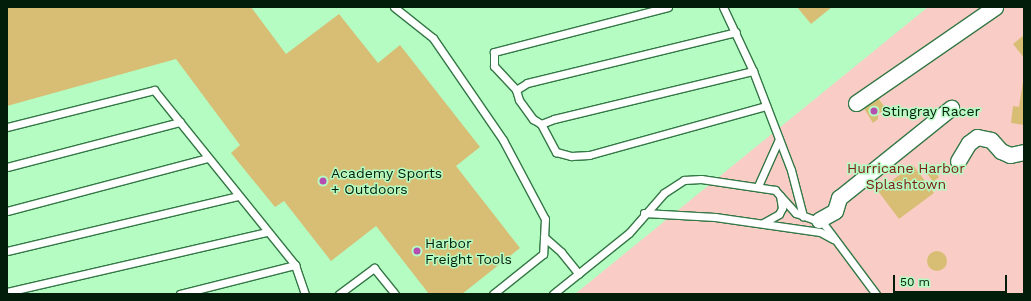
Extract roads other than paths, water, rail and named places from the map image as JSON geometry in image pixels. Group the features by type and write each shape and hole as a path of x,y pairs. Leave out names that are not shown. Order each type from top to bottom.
{"street":[{"path":"856,103 995,7"},
{"path":"819,220 835,211 840,198 951,108"},
{"path":"958,161 969,143 977,137 991,140 1001,151 1010,155 1024,152"}],"lane":[{"path":"394,7 432,38 503,140 545,219 542,254 493,294"},
{"path":"668,7 494,52 494,66 516,90 519,100 530,114 541,124 556,152 570,156 589,155 766,106"},
{"path":"723,7 753,71 791,170 803,216"},
{"path":"516,90 527,83 736,32"},
{"path":"541,124 554,119 753,71"},
{"path":"7,127 154,90 266,232 295,265 305,294"},
{"path":"7,167 180,122"},
{"path":"758,186 779,139"},
{"path":"7,211 208,158"},
{"path":"553,294 624,237 660,196 684,180 701,179 758,186 778,192 796,212 803,216 819,220 842,247 876,294"},
{"path":"761,224 770,222 779,214 782,202 778,192"},
{"path":"7,251 238,196"},
{"path":"644,213 697,215 820,232 835,240 842,247"},
{"path":"7,292 266,232"},
{"path":"544,237 561,252 579,274"},
{"path":"180,294 295,265"},
{"path":"339,294 374,268 395,294"}],"place":[{"name":"Stingray Racer","path":"874,111"},
{"name":"Academy Sports + Outdoors","path":"323,181"},
{"name":"Harbor Freight Tools","path":"417,251"}],"park label":[{"name":"Hurricane Harbor Splashtown","path":"906,176"}]}
